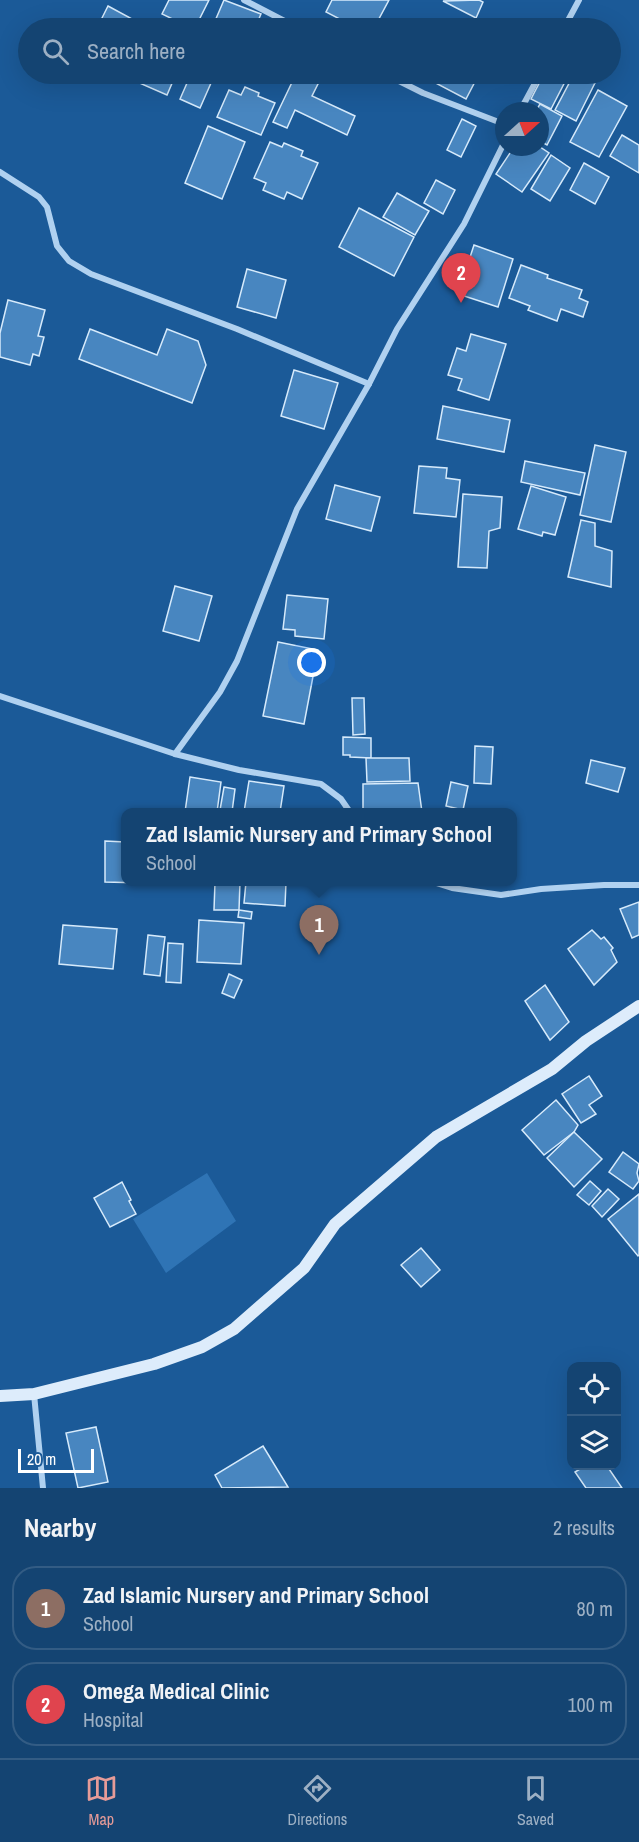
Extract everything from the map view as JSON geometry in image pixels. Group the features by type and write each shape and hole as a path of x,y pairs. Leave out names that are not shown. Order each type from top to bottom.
{"street":[{"path":"244,0 279,18"},
{"path":"569,18 579,0"},
{"path":"405,84 495,121"},
{"path":"525,102 535,84"},
{"path":"175,754 220,692 237,661 297,510 369,384 397,329 464,224 498,156"},
{"path":"0,172 39,197 47,207 57,246 69,261 91,274 237,329 369,384"},
{"path":"0,696 175,754 239,770 321,784 341,799 347,808"},
{"path":"446,886 501,895 541,889 639,885"},
{"path":"0,1396 34,1394 154,1364 202,1347 234,1329 304,1268 335,1224 436,1137 552,1070 586,1041 639,1006"},
{"path":"34,1394 43,1488"}],"shaded area":[{"path":"207,1173 236,1221 166,1273 133,1219"}],"building":[{"path":"169,0 209,0 200,18 170,18 162,14"},
{"path":"224,0 261,14 259,18 216,18"},
{"path":"332,0 389,0 379,18 338,18 326,12"},
{"path":"479,0 483,2 476,18 443,1"},
{"path":"108,6 130,18 102,18"},
{"path":"142,84 172,84 167,95"},
{"path":"187,84 211,84 200,108 180,99"},
{"path":"291,84 318,84 312,96 355,116 347,135 295,110 287,128 273,122"},
{"path":"437,84 474,84 466,99"},
{"path":"539,84 564,84 551,109 549,102 537,102 531,99"},
{"path":"569,84 594,84 576,121 555,110"},
{"path":"245,87 259,93 258,96 275,103 261,135 217,117 229,90 241,95"},
{"path":"598,90 627,106 599,157 570,142"},
{"path":"549,109 562,116 549,141"},
{"path":"462,119 476,126 461,157 447,150"},
{"path":"208,126 245,142 222,199 185,183"},
{"path":"622,135 639,145 639,173 610,156"},
{"path":"270,142 282,147 284,143 303,151 301,156 318,163 302,199 287,192 284,199 263,190 266,183 254,178"},
{"path":"551,155 570,168 550,201 531,189"},
{"path":"508,156 547,156 522,192 496,174"},
{"path":"584,163 609,177 595,204 570,190"},
{"path":"436,180 455,190 443,214 424,203"},
{"path":"397,193 429,211 415,235 383,217"},
{"path":"359,208 414,237 394,276 339,247"},
{"path":"474,245 513,259 498,307 458,294"},
{"path":"521,265 548,275 547,278 582,290 579,298 588,302 583,317 561,309 557,321 528,310 530,306 509,298"},
{"path":"247,269 286,280 276,318 237,307"},
{"path":"8,300 45,310 38,336 44,337 39,356 33,354 30,365 0,357 0,333"},
{"path":"90,329 157,355 167,329 198,341 206,365 192,403 79,359"},
{"path":"471,334 506,344 489,400 458,390 462,379 448,375 457,348 466,351"},
{"path":"294,370 338,383 324,429 281,416"},
{"path":"443,406 510,420 504,452 437,439"},
{"path":"595,445 626,452 611,522 580,515"},
{"path":"525,461 585,473 580,495 521,482"},
{"path":"419,466 447,468 446,478 460,480 456,517 414,513"},
{"path":"335,485 380,497 371,531 326,519"},
{"path":"531,486 566,497 555,535 543,532 542,536 518,529"},
{"path":"463,494 502,497 500,528 489,531 487,568 458,567"},
{"path":"581,520 595,523 595,546 612,551 611,587 568,577"},
{"path":"175,586 212,596 199,641 163,631"},
{"path":"287,595 328,599 324,639 295,636 295,630 283,629"},
{"path":"278,642 318,650 304,724 263,716"},
{"path":"352,698 364,698 365,734 353,735"},
{"path":"343,737 371,738 371,758 343,755"},
{"path":"475,746 493,747 491,784 474,783"},
{"path":"366,758 409,758 410,781 367,782"},
{"path":"591,760 625,768 618,792 586,783"},
{"path":"190,777 221,782 218,808 186,808"},
{"path":"249,781 284,786 281,808 245,808"},
{"path":"451,782 468,786 463,808 446,806"},
{"path":"418,783 421,808 363,808 363,784"},
{"path":"224,787 235,789 233,808 220,808"},
{"path":"105,841 121,842 121,882 105,882"},
{"path":"215,886 240,886 239,910 214,910"},
{"path":"246,886 286,886 285,906 244,903"},
{"path":"639,902 639,935 632,938 620,909"},
{"path":"239,910 252,912 251,919 238,917"},
{"path":"199,920 244,923 241,964 197,962"},
{"path":"63,925 117,929 113,969 59,964"},
{"path":"592,930 601,939 604,937 613,948 611,950 617,962 594,985 568,949"},
{"path":"148,935 165,937 160,976 144,974"},
{"path":"168,943 183,944 181,983 166,982"},
{"path":"229,974 242,980 234,998 222,993"},
{"path":"545,985 569,1022 550,1040 525,1001"},
{"path":"589,1076 602,1096 589,1105 596,1114 581,1123 562,1094"},
{"path":"556,1100 578,1125 574,1132 544,1155 522,1130"},
{"path":"574,1132 602,1159 574,1187 547,1158"},
{"path":"623,1152 639,1164 637,1173 639,1181 633,1189 609,1172"},
{"path":"590,1181 601,1191 589,1205 577,1195"},
{"path":"122,1182 136,1214 110,1227 94,1198"},
{"path":"608,1189 619,1199 602,1217 592,1206"},
{"path":"639,1194 639,1255 638,1256 608,1219"},
{"path":"421,1248 440,1270 421,1287 401,1265"},
{"path":"96,1427 108,1482 78,1488 66,1433"},
{"path":"263,1446 288,1487 222,1488 215,1475"},
{"path":"578,1470 610,1470 622,1488 586,1488 575,1472"}],"place":[{"name":"Omega Medical Clinic","path":"461,303"},
{"name":"Zad Islamic Nursery and Primary School","path":"319,955"}]}
